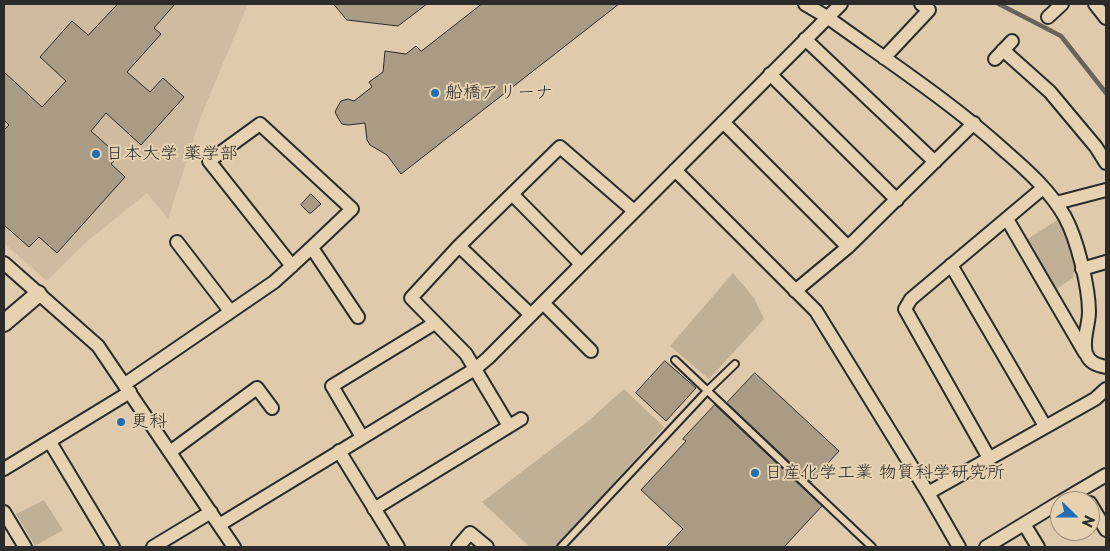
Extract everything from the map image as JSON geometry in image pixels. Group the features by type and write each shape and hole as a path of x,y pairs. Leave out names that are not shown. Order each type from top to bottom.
{"street":[{"path":"806,4 827,17 974,123 1020,164 1056,202 1066,218 1076,244 1082,269 1089,310 1088,329 1085,338 1086,354"},
{"path":"219,525 474,369 488,358 841,4"},
{"path":"884,58 929,10 921,4"},
{"path":"1048,17 1062,4"},
{"path":"1095,4 1106,18"},
{"path":"805,39 935,162"},
{"path":"1003,50 1050,92 1096,147 1106,163"},
{"path":"770,74 897,200"},
{"path":"723,122 848,247"},
{"path":"795,291 848,247 974,123"},
{"path":"4,469 50,442 127,388 230,311 274,282 292,266 312,248 352,209 260,124 209,162 292,266"},
{"path":"510,426 466,354 411,298 459,246 560,147 634,211"},
{"path":"675,170 816,311 928,492 959,547"},
{"path":"989,458 905,309 911,299 1044,188"},
{"path":"1056,202 1106,190"},
{"path":"512,194 581,264"},
{"path":"1007,219 1086,354 1095,365 1106,367"},
{"path":"177,242 230,311"},
{"path":"459,246 531,314"},
{"path":"312,248 358,317"},
{"path":"1082,269 1106,262"},
{"path":"4,263 98,346 234,547"},
{"path":"951,265 1046,426"},
{"path":"4,323 38,294"},
{"path":"543,303 591,351"},
{"path":"362,437 332,386 435,322"},
{"path":"170,452 257,388 272,408"},
{"path":"928,492 1095,399 1106,389"},
{"path":"374,509 521,419"},
{"path":"50,442 113,547"},
{"path":"339,451 398,547"},
{"path":"1079,491 1106,475"},
{"path":"986,547 1050,509"},
{"path":"4,512 25,547"},
{"path":"153,547 211,512"},
{"path":"1024,524 1038,547"},
{"path":"458,547 470,533 487,547"}],"lane":[{"path":"675,360 872,547"},
{"path":"561,547 708,390 736,364"}],"shaded area":[{"name":"日本大学 薬学部","path":"4,4 248,4 201,116 168,219 147,193 84,244 47,281 4,243"},
{"path":"1059,219 1071,248 1074,270 1073,278 1055,290 1026,240"},
{"path":"733,273 754,298 764,319 709,379 670,346"},
{"path":"624,389 664,427 557,547 530,547 482,502 586,423"},
{"path":"44,500 63,530 35,546 16,514"}],"building":[{"path":"118,4 175,4 154,28 161,34 127,72 150,92 163,78 184,97 141,145 106,113 91,131 119,156 111,164 125,177 57,253 39,237 29,247 4,225 4,130 9,125 4,120 4,72 42,107 66,81 40,57 72,21 88,35"},
{"path":"334,4 427,4 398,26 347,20"},
{"name":"船橋アリーナ","path":"482,4 619,4 401,174 387,155 370,145 367,140 365,123 342,124 335,112 341,101 348,99 354,101 372,87 369,82 383,72 385,51 406,54 416,46 421,51"},
{"path":"311,194 321,204 309,213 301,205"},
{"path":"665,361 696,388 666,421 636,393"},
{"path":"755,373 839,451 811,482 727,403"},
{"name":"日産化学工業 物質科学研究所","path":"715,405 822,506 784,547 666,547 683,529 641,490 686,441 683,439"}],"waterway":[{"path":"999,4 1061,36 1106,93"}],"place":[{"name":"船橋アリーナ","path":"435,93"},
{"name":"日本大学 薬学部","path":"96,154"},
{"name":"更科","path":"121,422"},
{"name":"日産化学工業 物質科学研究所","path":"755,473"}]}
